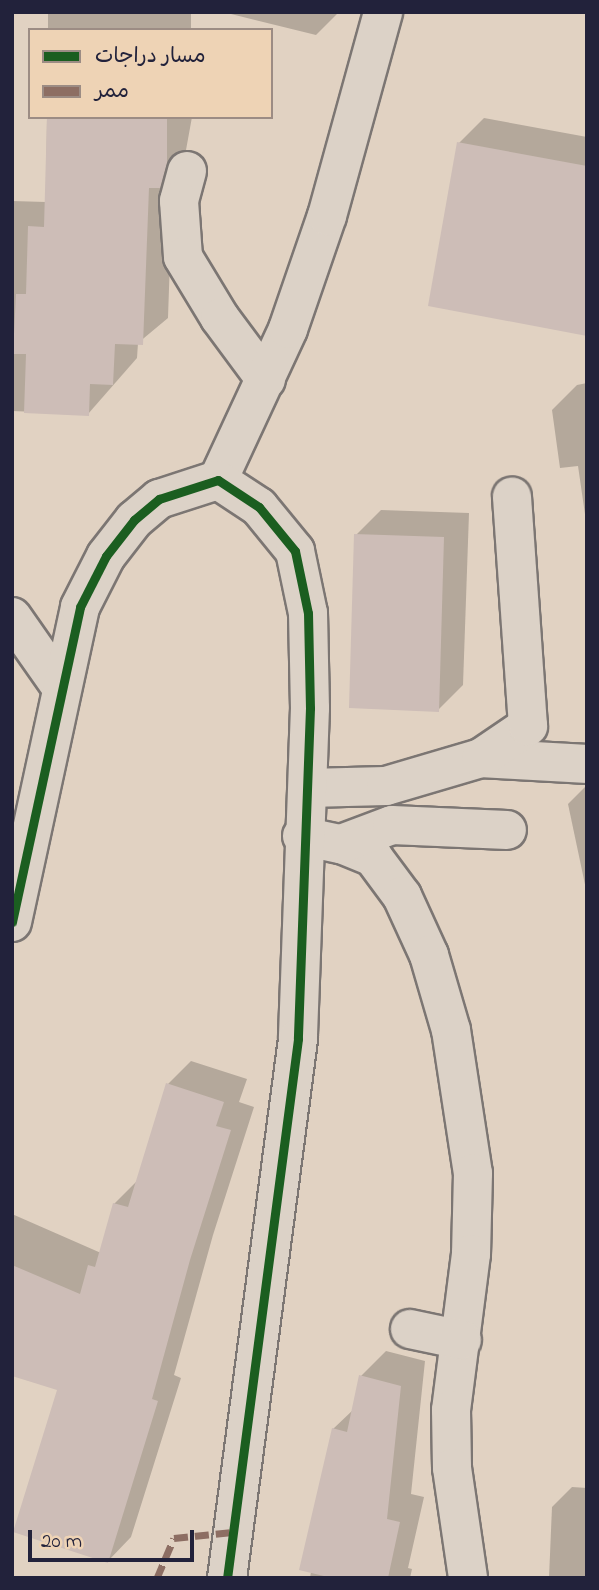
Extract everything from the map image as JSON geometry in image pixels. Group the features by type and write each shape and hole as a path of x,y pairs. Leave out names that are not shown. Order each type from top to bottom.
{"street":[{"path":"12,922 80,607 106,556 134,520 159,499 218,480 266,380 327,216 383,12"},
{"path":"187,171 179,201 183,257 220,318 266,380"},
{"path":"218,480 259,507 295,551 308,613 308,788 302,836 304,934 298,1039 228,1578"},
{"path":"308,788 386,786 481,758 528,726 512,497"},
{"path":"12,617 61,687"},
{"path":"481,758 587,764"},
{"path":"341,844 392,825 507,830"},
{"path":"302,836 341,844 373,857 402,896 429,956 451,1030 473,1173 462,1340 451,1410 452,1468 468,1578"},
{"path":"410,1329 462,1340"}],"building":[{"path":"47,119 167,119 167,163 160,188 149,188 143,345 115,344 113,385 90,384 89,416 24,413 26,354 13,354 16,294 26,294 28,226 44,227"},
{"path":"457,142 587,166 587,336 428,306"},
{"path":"354,534 444,537 439,712 349,708"},
{"path":"166,1083 224,1102 216,1126 231,1130 190,1260 152,1399 158,1401 108,1563 13,1532 57,1390 12,1376 12,1265 80,1294 88,1265 95,1267 113,1203 128,1207"},
{"path":"359,1375 401,1386 387,1519 400,1522 388,1578 332,1578 299,1570 332,1428 347,1432"}],"marked path":[{"path":"157,1578 174,1538 233,1532"}],"cycle path":[{"path":"12,922 80,607 106,556 134,520 159,499 218,480 259,507 295,551 308,613 310,708 298,1039 227,1578"}]}
